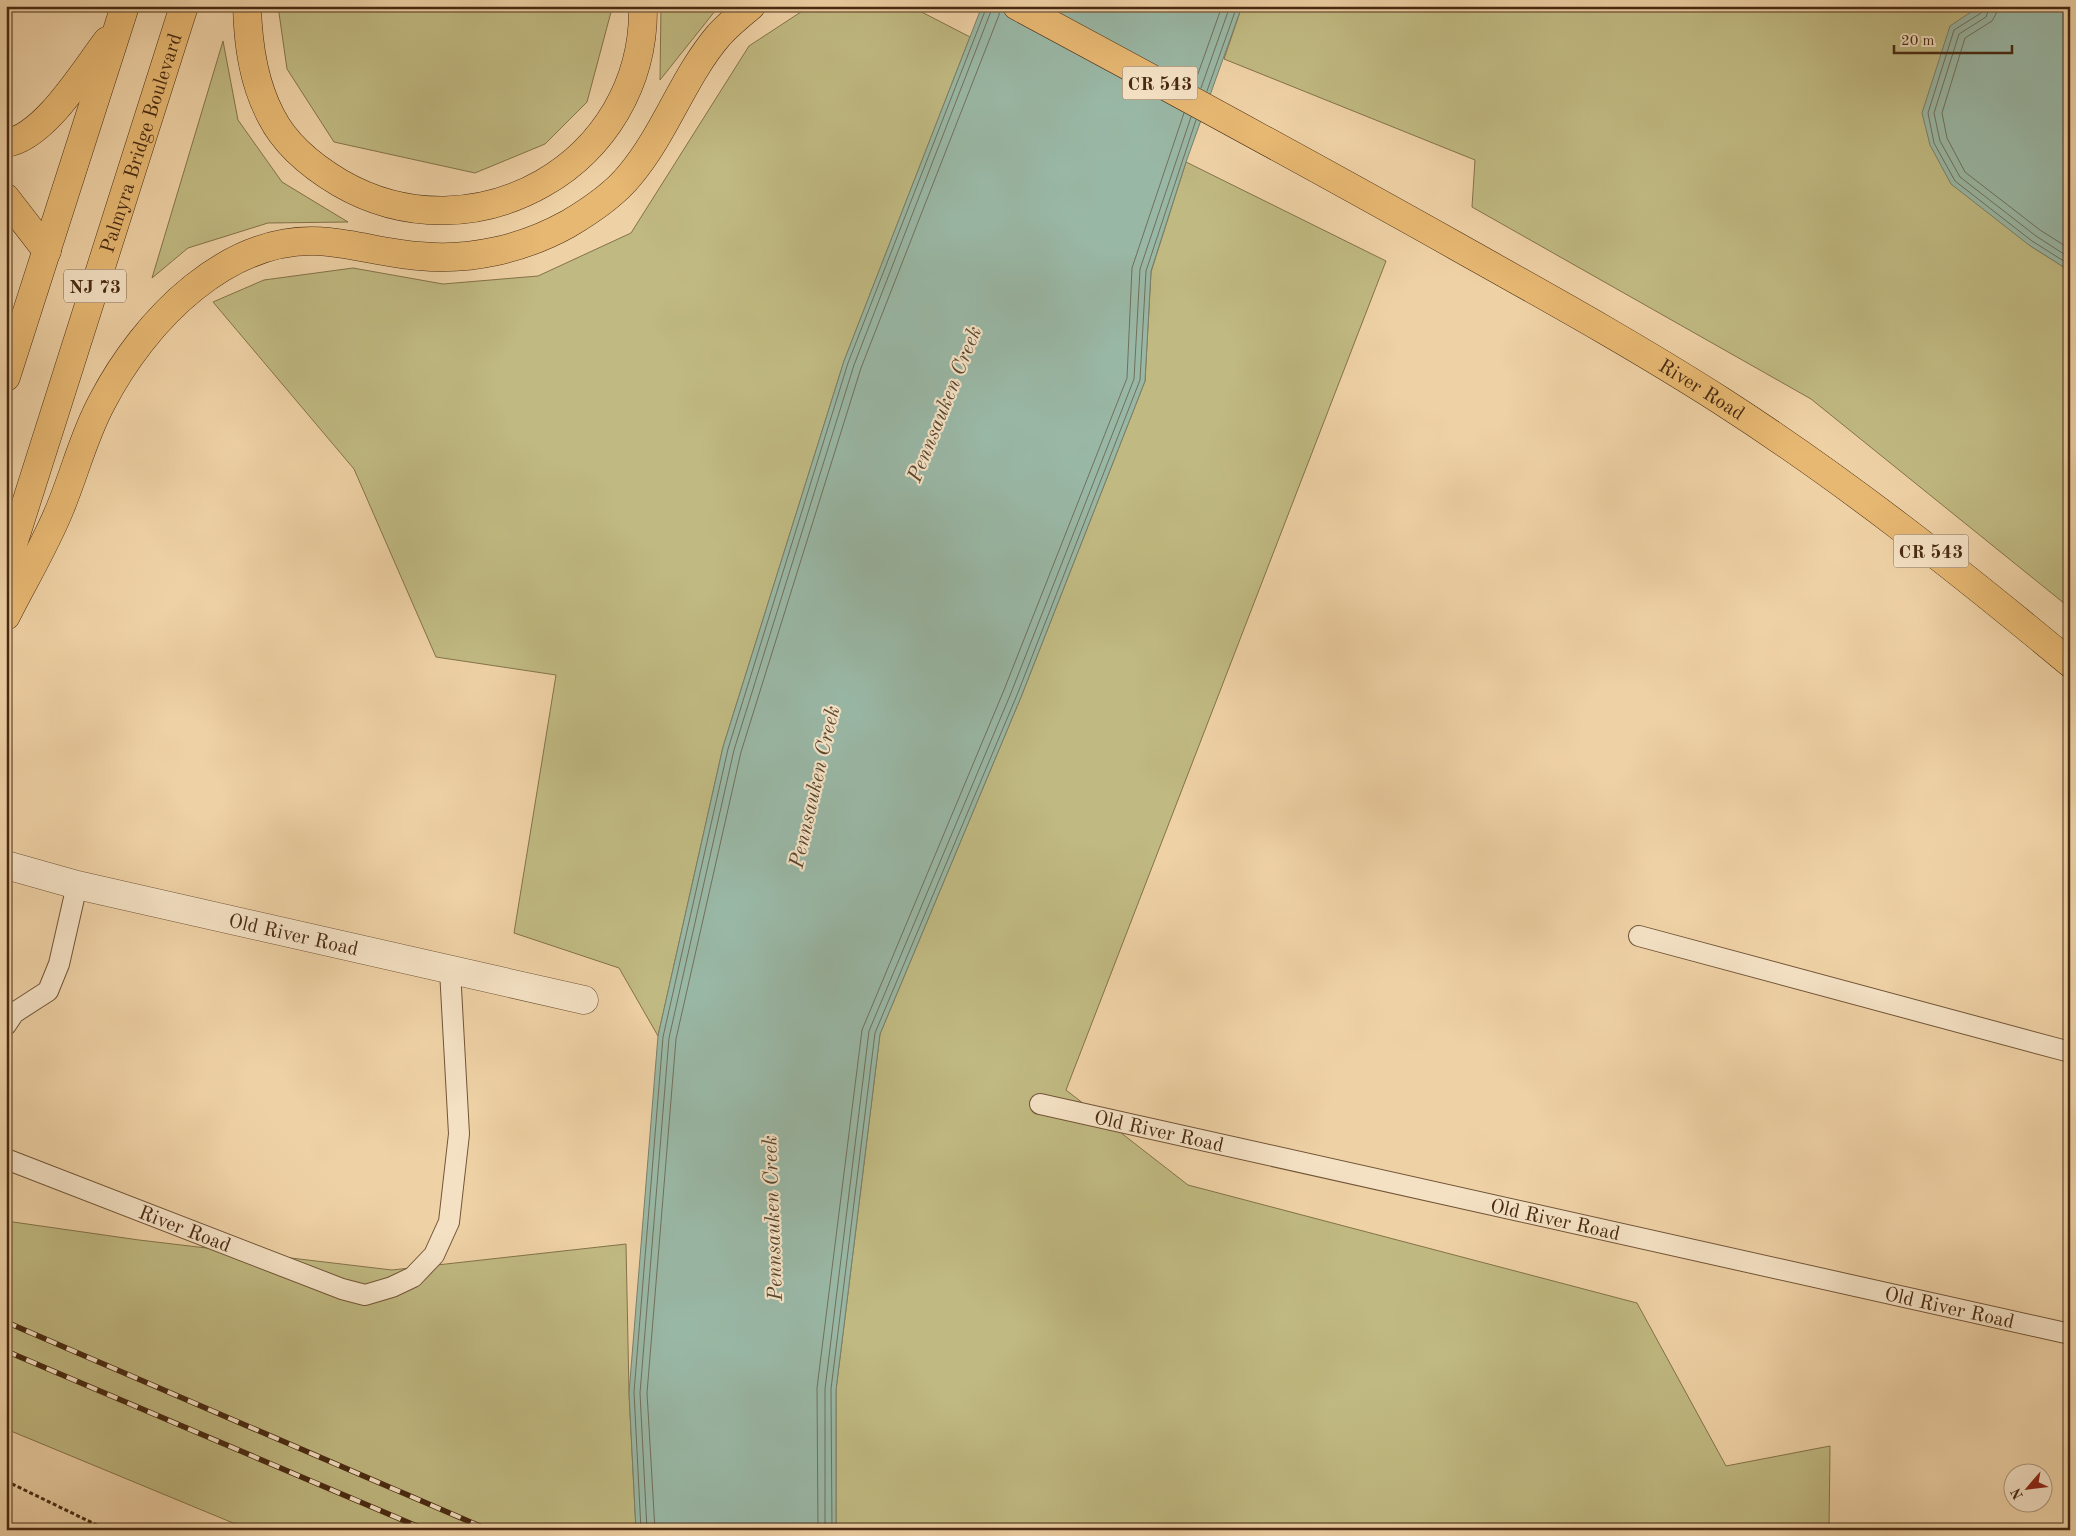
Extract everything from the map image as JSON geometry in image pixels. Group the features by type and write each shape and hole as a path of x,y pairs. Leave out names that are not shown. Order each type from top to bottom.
{"main road":[{"name":"Palmyra Bridge Boulevard","path":"6,566 184,6"},
{"path":"247,6 248,43 256,80 271,116 293,147 323,173 355,192 386,203 420,209 461,210 501,203 532,190 563,172 588,150 610,124 626,94 638,60 643,6"},
{"path":"6,616 61,508 87,434 102,401 124,366 165,313 200,282 229,264 253,253 301,242 327,242 417,256 444,258 492,253 543,236 567,224 589,211 630,176 663,126 704,55 720,35 751,6"},
{"name":"River Road","path":"1017,6 1304,160 1602,328 1721,401 1787,444 1889,519 2070,663"},
{"path":"6,143 22,138 36,130 48,118 121,16"},
{"name":"NJ 73","path":"6,377 12,339 47,251 121,16"},
{"path":"6,198 47,251"}],"street":[{"name":"Old River Road","path":"6,865 76,885 584,1000"}],"lane":[{"path":"6,1025 14,1013 48,991 59,964 76,885"},
{"path":"1639,936 2070,1052"},
{"name":"River Road","path":"6,1159 342,1289 365,1294 392,1287 413,1277 434,1254 449,1222 459,1134 450,970"},
{"name":"Old River Road","path":"1040,1104 2070,1334"}],"path":[{"path":"6,1481 107,1530"}],"shaded area":[{"path":"278,6 609,6 611,12 587,102 545,144 475,173 334,142 287,69"},
{"path":"661,6 719,6 660,80"},
{"path":"810,6 910,6 970,37 844,361 723,747 658,1036 619,968 514,933 556,675 436,657 354,469 213,302 264,280 353,268 443,284 538,276 631,233 749,46"},
{"path":"1242,6 1986,6 1974,10 2029,245 2070,271 2070,608 1811,399 1472,207 1475,160 1224,59"},
{"path":"223,41 238,120 282,182 348,222 268,223 188,248 152,278"},
{"path":"1186,162 1386,261 1066,1090 1188,1185 1637,1303 1726,1466 1830,1446 1829,1530 836,1530 836,1390 880,1034 1021,697 1145,381 1151,272"},
{"path":"6,1221 139,1240 392,1270 626,1244 629,1393 636,1530 250,1530 6,1429"}],"water":[{"name":"Pennsauken Creek","path":"982,6 1242,6 1186,162 1151,271 1145,381 1021,697 880,1034 836,1390 836,1530 636,1530 629,1393 658,1036 723,747 844,361"},
{"path":"1986,6 2070,6 2070,271 2029,245 1951,184 1930,145 1922,113 1950,26 1974,10"}],"railway":[{"path":"6,1322 489,1530"},
{"path":"6,1351 426,1530"}]}
